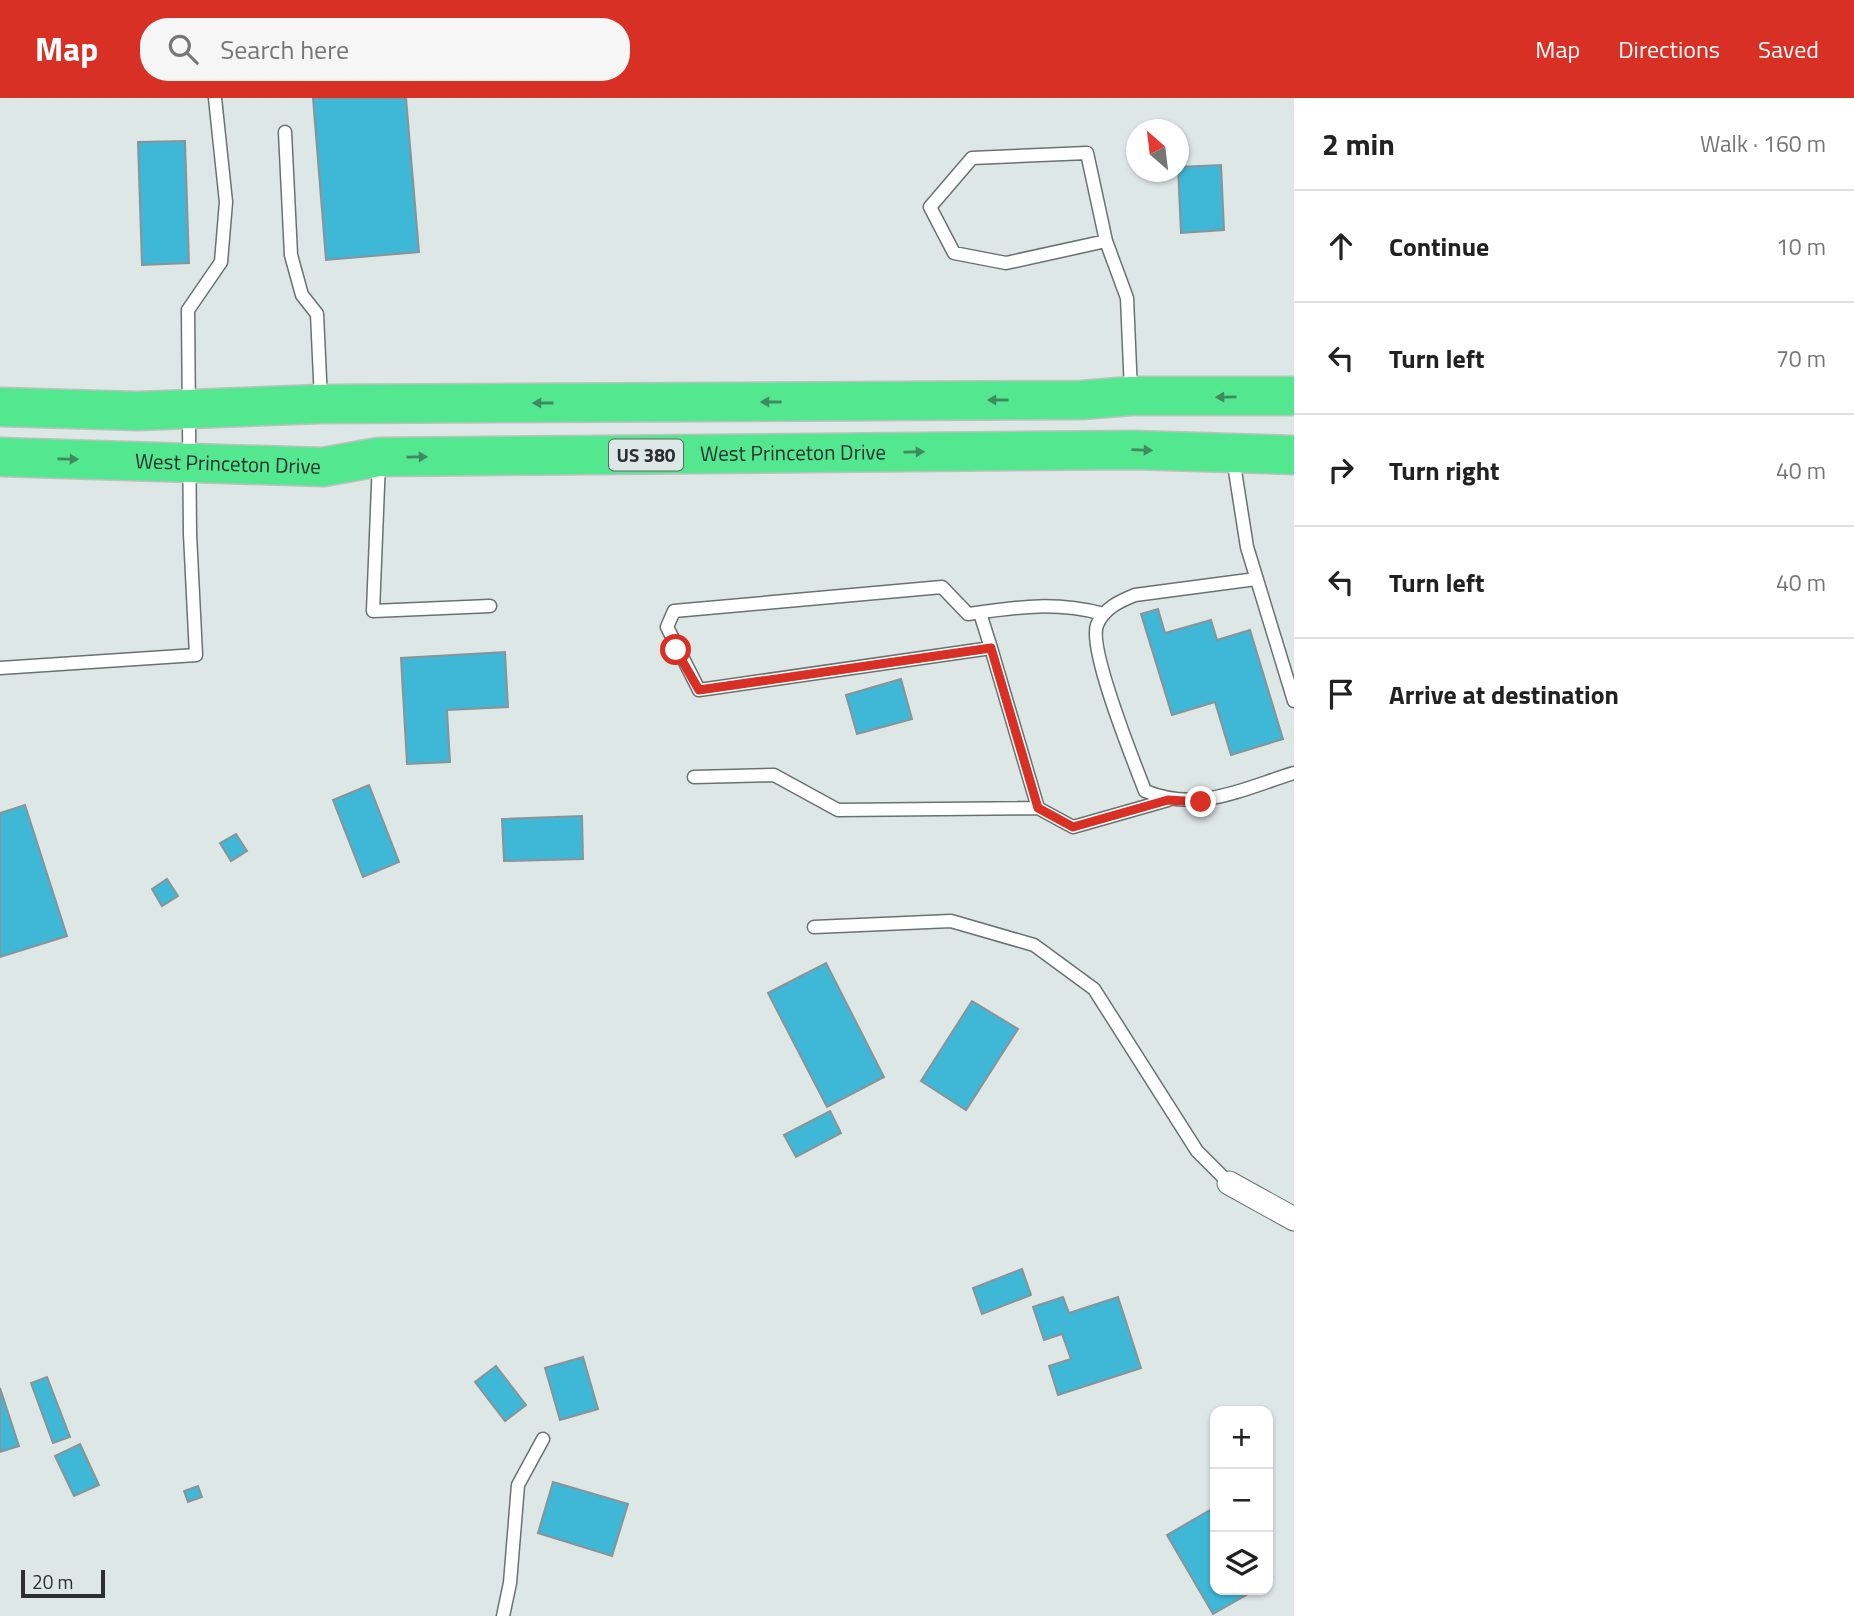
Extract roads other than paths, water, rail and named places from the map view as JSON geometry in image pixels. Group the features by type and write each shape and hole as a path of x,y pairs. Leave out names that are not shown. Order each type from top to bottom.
{"highway":[{"path":"0,407 138,411 321,404 1082,400 1131,396 1294,396"},
{"name":"West Princeton Drive","path":"0,457 323,467 379,457 1133,450 1294,455"}],"street":[{"path":"1229,1184 1294,1219"}],"lane":[{"path":"0,668 196,655 188,461 188,310 220,262 226,202 215,98"},
{"path":"285,132 292,255 302,295 317,314 321,404"},
{"path":"1106,241 1006,263 993,261 954,253 930,207 972,158 1087,153 1106,241 1127,298 1131,396"},
{"path":"1233,454 1247,547 1294,701"},
{"path":"379,457 373,611 490,606"},
{"path":"1256,579 1135,595 1116,603 1104,614 1094,638 1121,727 1145,791 1168,800 1201,802 1294,773"},
{"path":"991,648 699,690 667,627 674,611 942,587 968,614 1030,605 1070,605 1104,614"},
{"path":"980,612 1038,808"},
{"path":"694,777 774,775 838,810 1038,808 1073,827 1168,800"},
{"path":"814,927 951,921 1034,945 1094,989 1197,1150 1229,1184"},
{"path":"503,1616 510,1583 518,1485 543,1439"}]}
